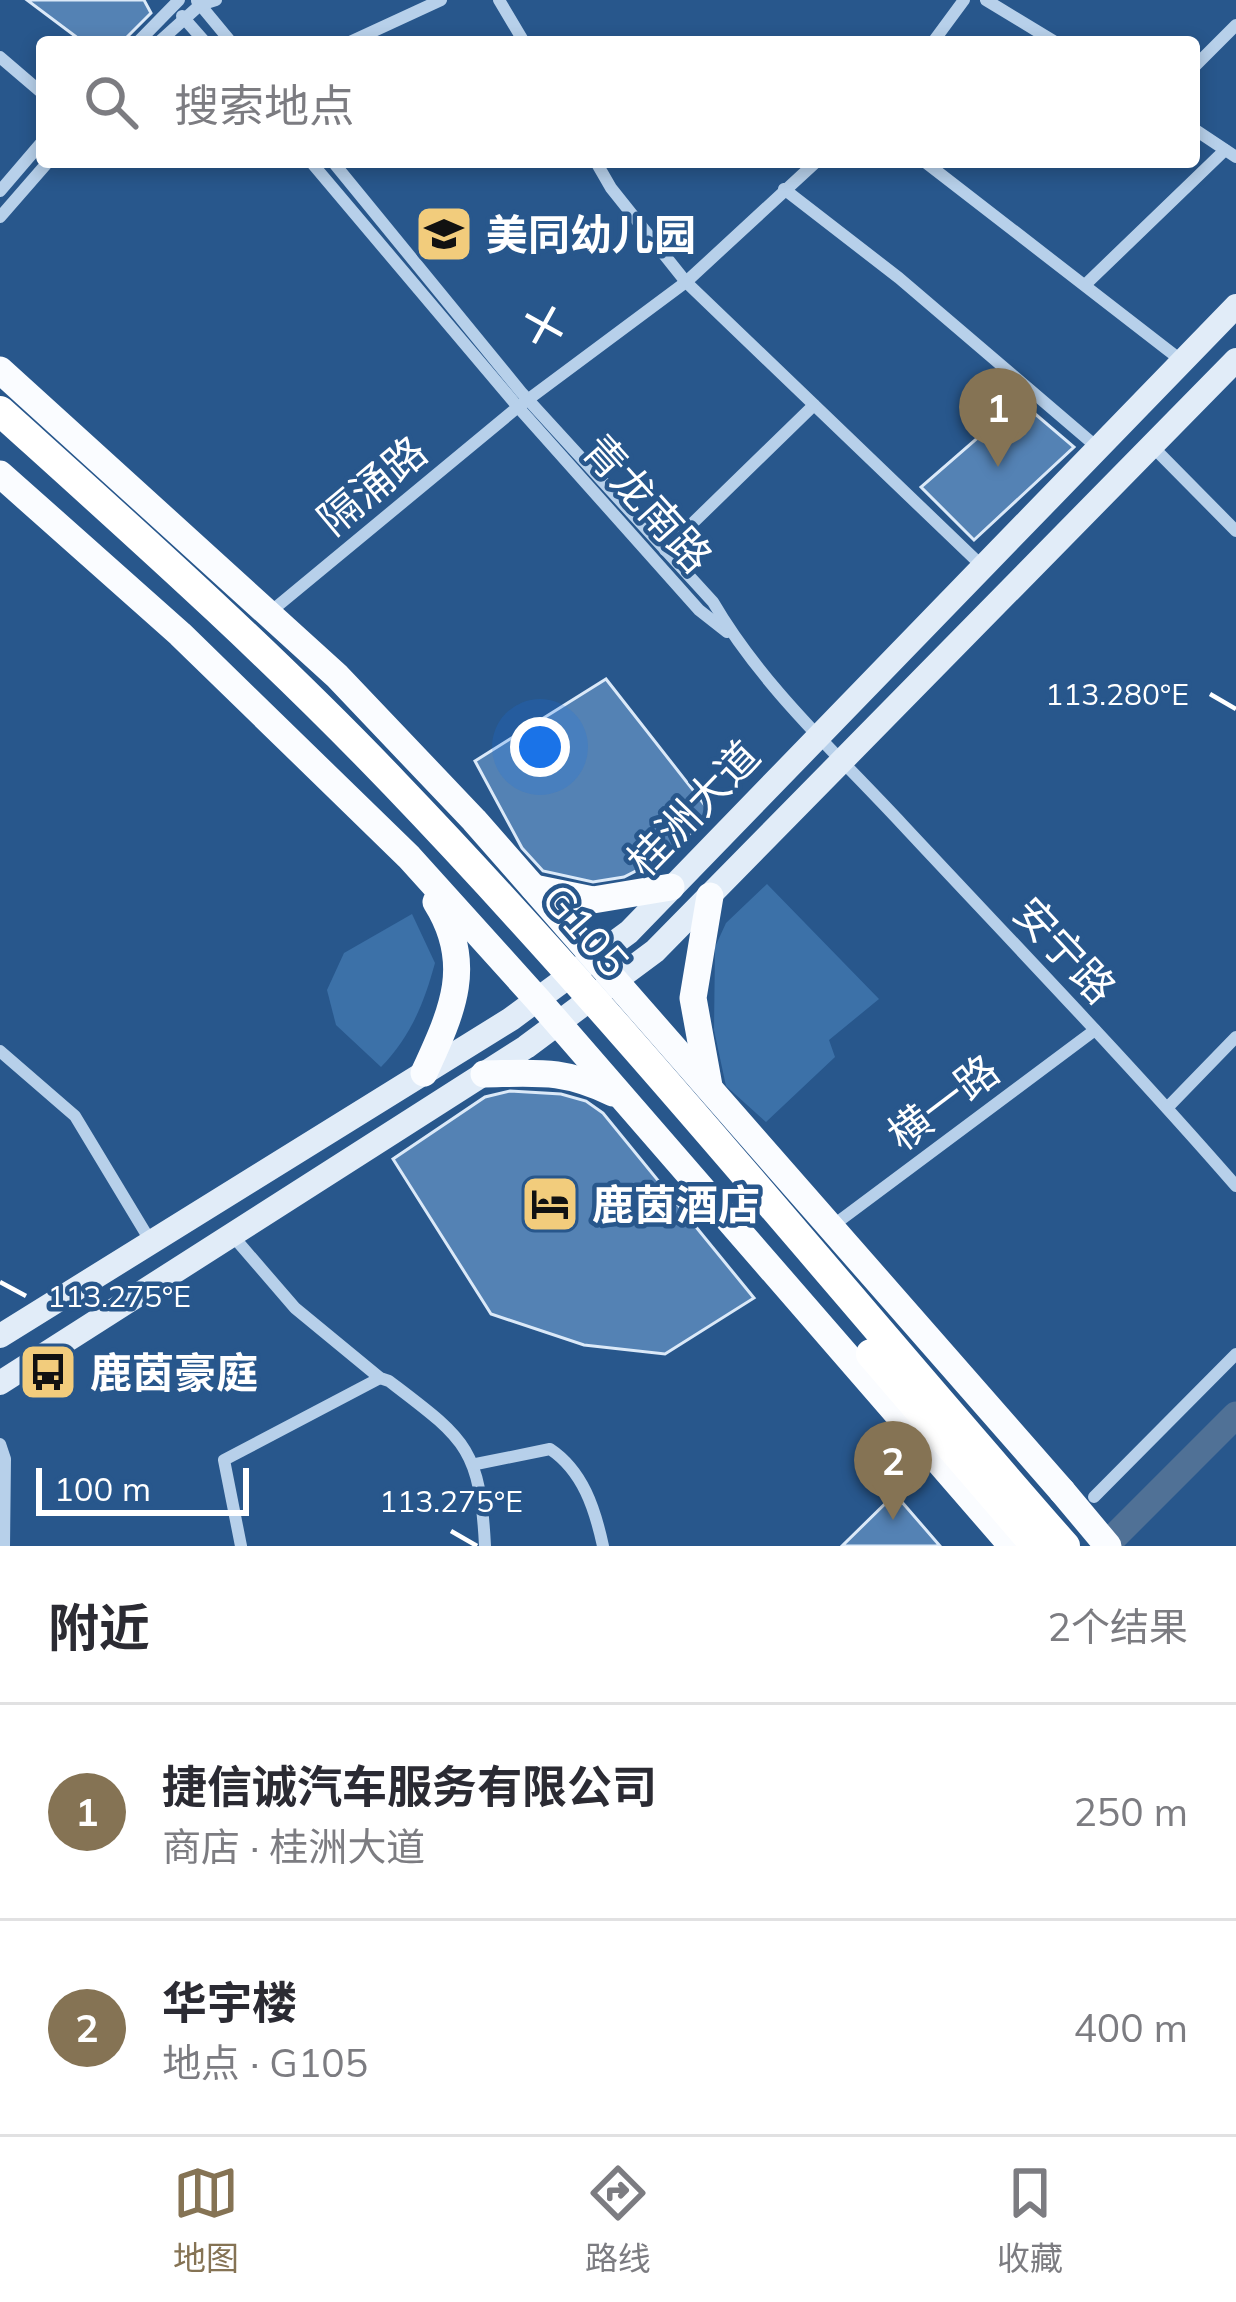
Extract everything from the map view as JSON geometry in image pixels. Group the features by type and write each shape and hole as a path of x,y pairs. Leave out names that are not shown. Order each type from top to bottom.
{"highway":[{"name":"G105","path":"0,411 162,557 395,783 526,924 1065,1546"},
{"name":"G105","path":"0,437 283,698 429,847 580,1017 1018,1544"}],"main road":[{"name":"桂洲大道","path":"0,1336 538,1000 629,932 1236,306"},
{"name":"桂洲大道","path":"0,1383 484,1074 656,951 1236,360"},
{"path":"0,370 337,676 534,888 1108,1546"},
{"path":"0,474 180,634 409,857 1018,1544"},
{"path":"449,902 468,902 494,889 500,875 498,848"},
{"path":"409,857 451,924 459,957 454,1000 424,1073"},
{"path":"534,888 593,900 671,887"},
{"path":"710,896 693,998 710,1090"},
{"path":"625,1100 634,1058 654,1048 674,1049"},
{"path":"484,1074 579,1076 625,1100"}],"street":[{"path":"165,36 198,2 216,0"},
{"path":"363,36 441,0"},
{"path":"500,0 521,36"},
{"path":"937,36 964,0"},
{"path":"986,0 1045,36"},
{"path":"144,36 177,2 200,36"},
{"path":"198,2 226,36"},
{"path":"1200,61 1236,25"},
{"path":"0,57 36,88"},
{"path":"1085,285 1230,153 1200,133"},
{"path":"0,190 36,149"},
{"path":"0,217 43,168"},
{"path":"316,168 523,403"},
{"path":"337,168 523,403"},
{"path":"599,168 686,281 982,566"},
{"name":"隔涌路","path":"268,613 523,403 686,281 809,168"},
{"path":"934,168 1183,361"},
{"path":"784,189 898,278 1098,448"},
{"name":"青龙南路","path":"523,403 713,602 734,637 816,735 844,761"},
{"name":"青龙南路","path":"523,403 699,610 734,637"},
{"path":"665,550 814,405"},
{"path":"1152,446 1236,531"},
{"name":"安宁路","path":"844,761 1236,1186"},
{"name":"横一路","path":"830,1228 1095,1030"},
{"path":"1168,1108 1236,1037"},
{"path":"0,1051 75,1116 151,1242"},
{"path":"232,1235 295,1308 380,1378 447,1424 476,1464 485,1546"},
{"path":"1094,1497 1236,1354"},
{"path":"241,1546 224,1460 380,1378"},
{"path":"0,1444 5,1459 4,1546"},
{"path":"476,1464 550,1449 567,1460 591,1501 603,1546"}],"shaded area":[{"path":"767,884 879,999 829,1040 835,1057 766,1122 726,1086 714,1030 715,947 726,923"},
{"path":"412,914 435,963 415,1018 381,1067 336,1025 327,990 344,953"}],"building":[{"path":"27,0 144,0 151,13 128,36 75,36"},
{"path":"1020,401 1074,447 974,540 921,487"},
{"path":"606,679 711,813 669,854 624,877 593,882 543,871 522,848 475,761"},
{"name":"鹿茵酒店","path":"510,1091 561,1094 586,1101 603,1113 754,1298 665,1354 584,1345 491,1314 393,1159 485,1097"},
{"path":"895,1494 940,1546 842,1546"}],"waterway":[{"path":"1105,1546 1236,1415"}],"place":[{"name":"美同幼儿园","path":"444,234"},
{"name":"捷信诚汽车服务有限公司","path":"998,467"},
{"name":"鹿茵酒店","path":"550,1204"},
{"name":"鹿茵豪庭","path":"48,1372"},
{"name":"华宇楼","path":"893,1520"}]}
